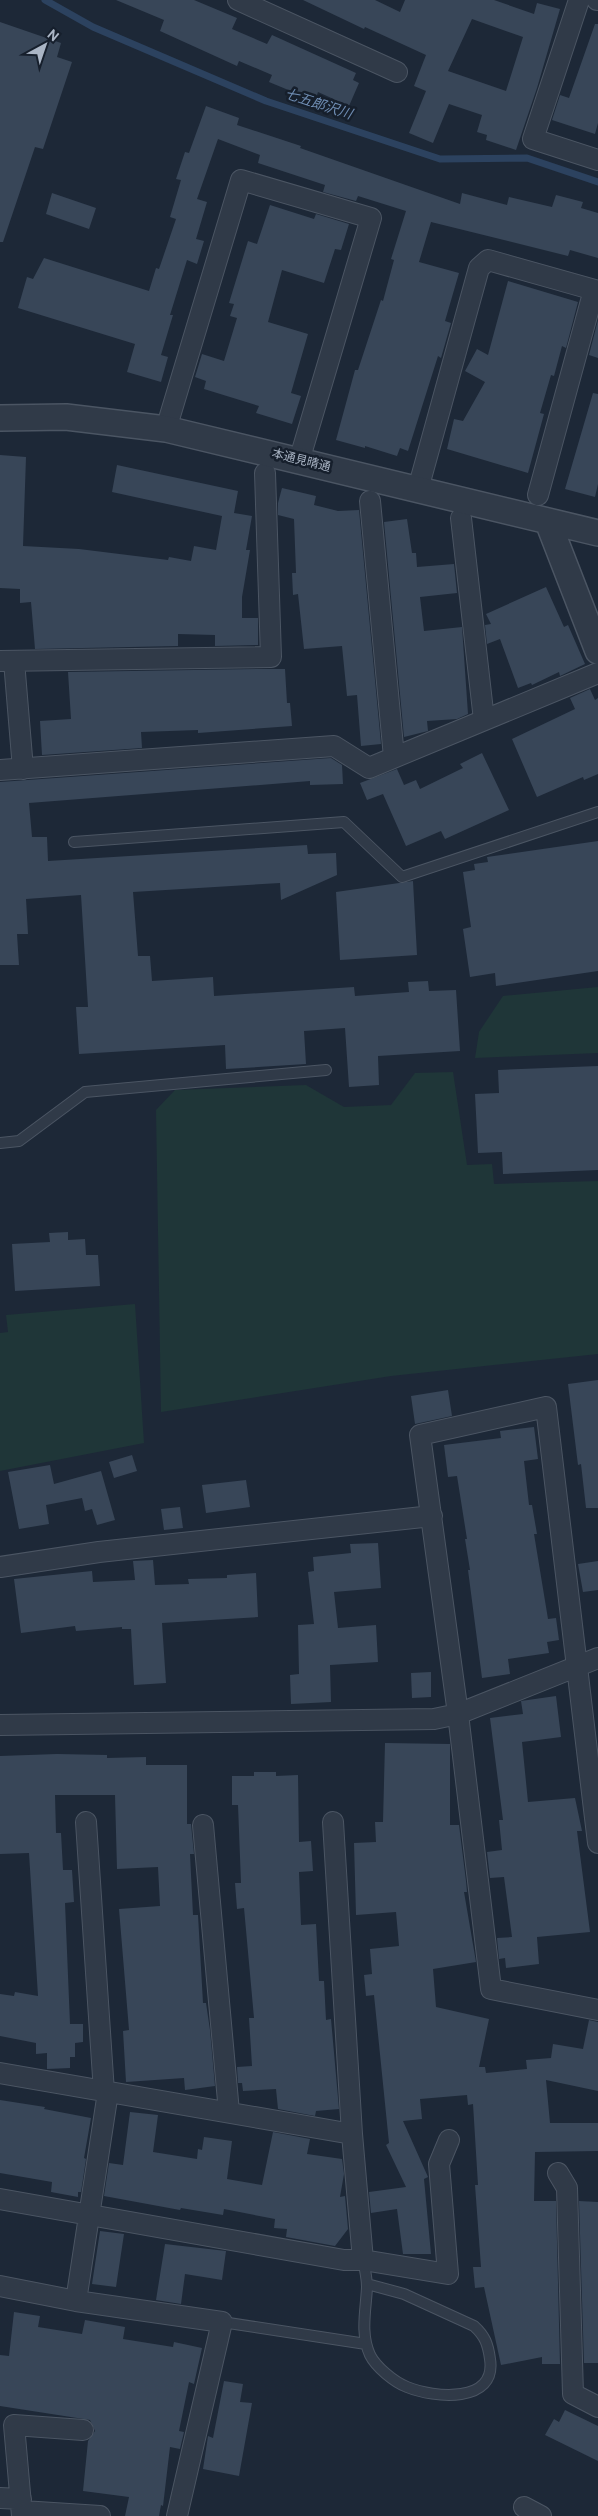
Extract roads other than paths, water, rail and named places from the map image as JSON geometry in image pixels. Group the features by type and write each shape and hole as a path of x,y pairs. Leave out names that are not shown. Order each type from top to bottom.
{"street":[{"path":"238,0 397,72"},
{"path":"579,0 533,139 598,160"},
{"path":"166,429 241,180 371,218 299,461"},
{"path":"418,489 479,268 488,260 596,291 538,495"},
{"name":"本通見晴通","path":"0,418 66,417 166,429 598,533"},
{"path":"23,769 7,661 271,657 266,474"},
{"path":"370,501 394,757"},
{"path":"461,518 484,720"},
{"path":"548,522 598,651"},
{"path":"0,770 334,746 369,768 598,673"},
{"path":"598,1843 546,1408 420,1435 458,1714 491,1989 598,2010"},
{"path":"0,1567 99,1552 432,1516"},
{"path":"0,1725 434,1719 458,1714 598,1658"},
{"path":"76,2301 106,2092 86,1822"},
{"path":"333,1822 352,2134 363,2260"},
{"path":"203,1825 229,2112"},
{"path":"0,2073 352,2134"},
{"path":"0,2199 344,2260 363,2260 448,2274 439,2164 449,2140"},
{"path":"558,2174 567,2188 573,2394 598,2407"},
{"path":"0,2286 76,2301 222,2322 177,2516"},
{"path":"22,2508 14,2425 83,2430"},
{"path":"0,2498 22,2508 100,2516"}],"lane":[{"path":"74,842 344,822 402,877 598,812"},
{"path":"0,1143 19,1141 85,1092 326,1070"},
{"path":"363,2260 367,2284 364,2328 366,2344 371,2357 379,2366 408,2387 449,2395 472,2392 480,2388 488,2378 490,2363 486,2337 474,2326 404,2294 367,2284"},
{"path":"222,2322 366,2344"}],"waterway":[{"name":"七五郎沢川","path":"45,0 93,27 266,101 440,159 527,158 598,182"}]}
